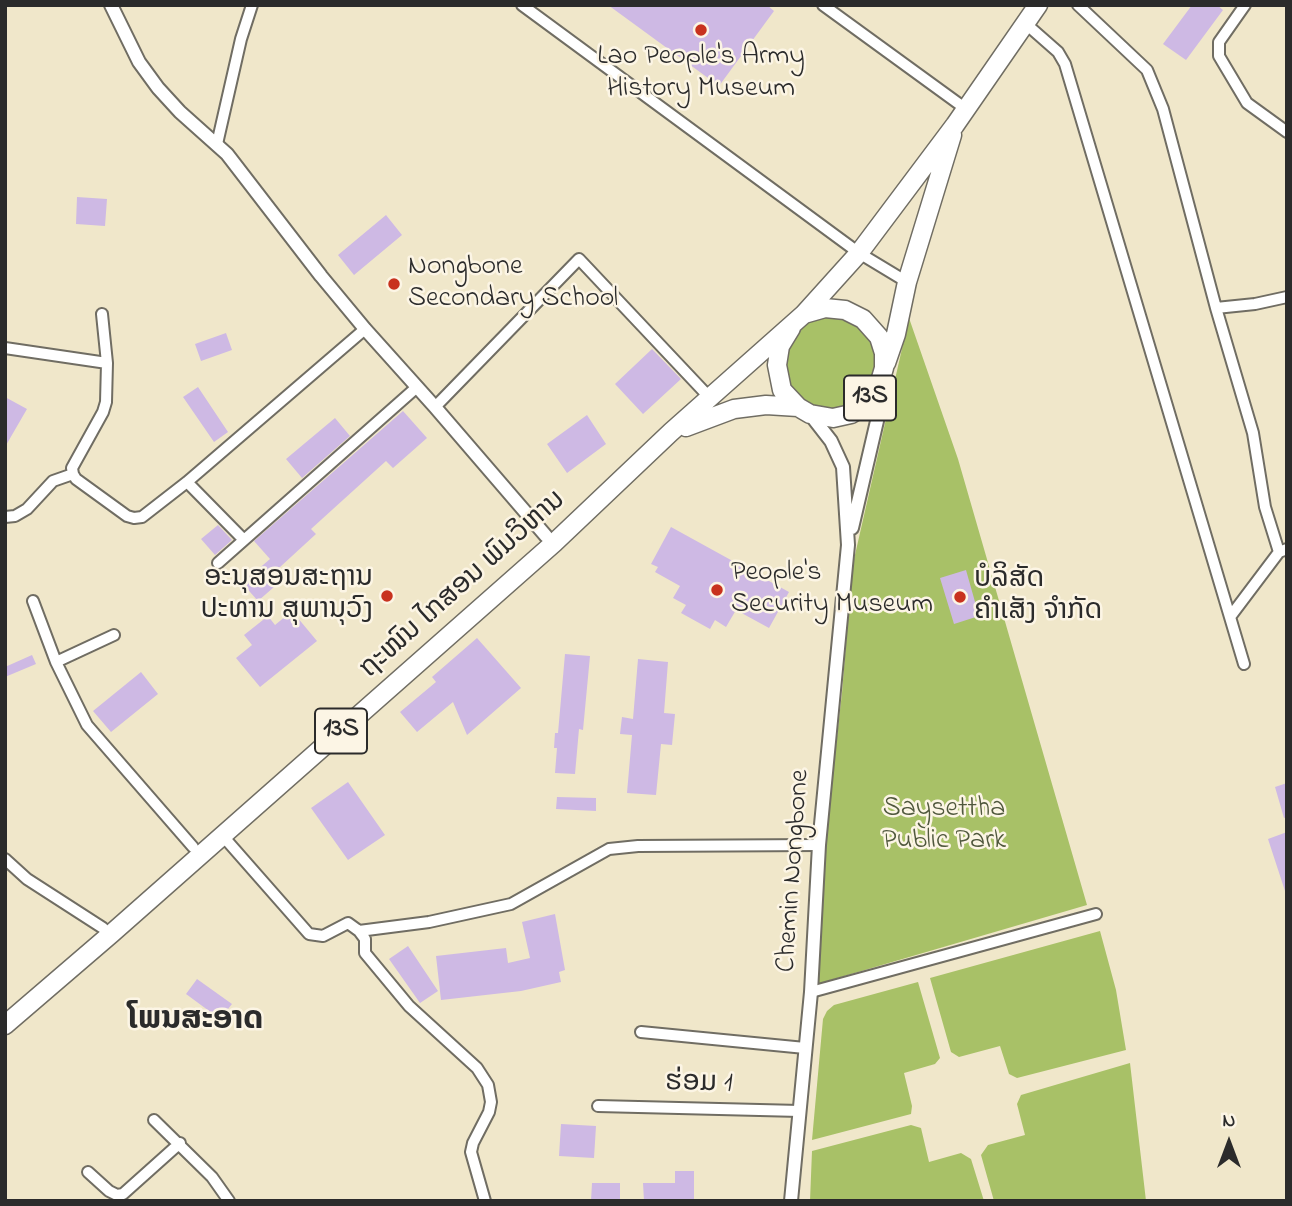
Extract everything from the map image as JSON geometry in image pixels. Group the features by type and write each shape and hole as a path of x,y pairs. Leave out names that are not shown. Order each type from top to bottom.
{"highway":[{"name":"13S","path":"955,125 907,282 896,334 882,377 864,406 852,414 833,418 804,411 782,390 777,365 780,346 791,328 859,253 955,125 1038,5"},
{"name":"13S","path":"804,314 825,308 845,310 863,319 879,337 884,353 882,377"},
{"name":"ຖະໜົນ ໄກສອນ ພົມວິຫານ","path":"5,1025 554,542 671,432 791,328"},
{"name":"ຖະໜົນ ໄກສອນ ພົມວິຫານ","path":"5,1012 546,536 642,447 671,432 734,409 766,405 804,411"}],"street":[{"path":"111,5 139,62 158,88 180,112 227,153 365,329 546,536"},
{"path":"217,145 241,39 252,5"},
{"path":"522,5 859,253 907,282"},
{"path":"823,5 966,109"},
{"path":"1078,5 1147,70 1163,109 1216,308 1253,433 1265,507 1283,550 1230,617"},
{"path":"1245,5 1219,41 1219,55 1247,103 1287,132"},
{"path":"1025,23 1058,52 1065,64 1244,664"},
{"path":"435,407 579,259 711,399"},
{"path":"1216,308 1287,297"},
{"path":"102,313 107,363 106,402 72,468 76,479 127,516 134,518 142,517 187,482 365,329"},
{"path":"5,348 107,363"},
{"path":"848,545 877,421 882,377"},
{"path":"218,563 417,387"},
{"path":"804,411 831,441 843,467 848,545"},
{"path":"5,517 15,516 27,509 53,481 73,474"},
{"path":"187,482 243,539"},
{"name":"Chemin Nongbone","path":"791,1201 811,992 819,845 848,545"},
{"path":"33,601 56,662 87,725 193,848"},
{"path":"56,662 114,635"},
{"path":"222,835 309,934 323,936 348,923 359,930 365,939 365,953 403,999 477,1068 490,1092 489,1112 471,1152 485,1201"},
{"path":"359,930 429,922 511,904 610,849 638,846 819,845"},
{"path":"5,859 27,879 103,928"},
{"path":"811,992 1096,914"},
{"path":"641,1031 805,1048"},
{"name":"ຮ່ອມ 1","path":"598,1106 800,1111"},
{"path":"154,1120 212,1177 229,1201"},
{"path":"88,1172 109,1191 117,1195 123,1194 180,1143"}],"green space":[{"path":"843,312 877,339 881,364 860,406 812,412 786,391 783,348 806,317"},
{"name":"Saysettha Public Park","path":"909,318 958,459 1087,905 817,984 825,841 842,693 852,568"},
{"path":"1100,931 1116,990 1126,1050 1017,1078 1009,1074 1000,1046 959,1057 951,1052 930,978"},
{"path":"918,982 940,1058 935,1064 904,1073 912,1106 911,1114 812,1140 823,1019 827,1011 834,1005"},
{"path":"1130,1063 1146,1201 994,1201 981,1155 988,1145 1025,1135 1017,1104 1021,1095"},
{"path":"911,1125 921,1128 929,1162 961,1153 971,1159 984,1201 810,1201 812,1151"}],"building":[{"name":"Lao People's Army History Museum","path":"608,5 767,5 774,11 719,86"},
{"path":"1192,5 1217,5 1223,10 1186,60 1163,44"},
{"path":"77,197 107,199 105,226 76,224"},
{"path":"386,215 402,235 354,275 338,255"},
{"path":"226,333 232,350 201,361 195,344"},
{"path":"652,349 681,379 643,414 615,384"},
{"path":"198,387 228,432 214,442 183,397"},
{"path":"5,397 27,409 5,447"},
{"path":"403,411 427,438 393,468 386,461 311,529 316,534 267,579 274,587 258,601 242,583 270,559 254,541"},
{"path":"587,415 606,444 567,473 547,444"},
{"path":"335,418 350,436 302,478 286,459"},
{"path":"218,525 232,540 215,555 201,539"},
{"path":"671,527 789,592 769,628 736,610 726,627 715,620 710,629 681,613 686,605 673,598 680,586 655,572 658,567 651,564"},
{"name":"ບໍລິສັດ ຄຳເສັງ ຈຳກັດ","path":"966,570 979,616 954,624 940,578"},
{"path":"292,611 317,641 260,687 236,658 252,645 244,635 268,616 275,625"},
{"path":"477,638 521,688 467,735 453,702 417,732 400,712 436,682 432,677"},
{"path":"565,654 590,656 583,730 579,729 575,774 555,773 555,733 558,733"},
{"path":"32,655 36,664 5,677 5,667"},
{"path":"638,659 668,662 664,713 675,714 672,745 661,744 656,795 627,793 632,735 620,734 622,717 633,719"},
{"path":"141,672 158,694 111,732 93,711"},
{"path":"348,782 385,835 348,860 311,808"},
{"path":"1287,783 1287,817 1284,818 1275,787"},
{"path":"557,797 596,798 596,811 556,809"},
{"path":"1287,832 1287,891 1285,891 1268,839"},
{"path":"555,914 565,970 559,972 561,982 521,991 441,1000 436,956 506,948 508,963 530,958 522,922"},
{"path":"408,946 438,991 420,1003 389,959"},
{"path":"197,979 232,1004 220,1019 186,994"},
{"path":"561,1124 596,1126 594,1158 559,1156"},
{"path":"675,1171 694,1171 694,1201 644,1201 643,1183 675,1183"},
{"path":"592,1183 620,1183 620,1201 591,1201"}],"place":[{"name":"Lao People's Army History Museum","path":"701,30"},
{"name":"Nongbone Secondary School","path":"394,284"},
{"name":"People's Security Museum","path":"717,590"},
{"name":"ອະນຸສອນສະຖານ ປະທານ ສຸພານຸວົງ","path":"387,596"},
{"name":"ບໍລິສັດ ຄຳເສັງ ຈຳກັດ","path":"960,597"}],"district":[{"name":"ໂພນສະອາດ","path":"195,1023"}]}
